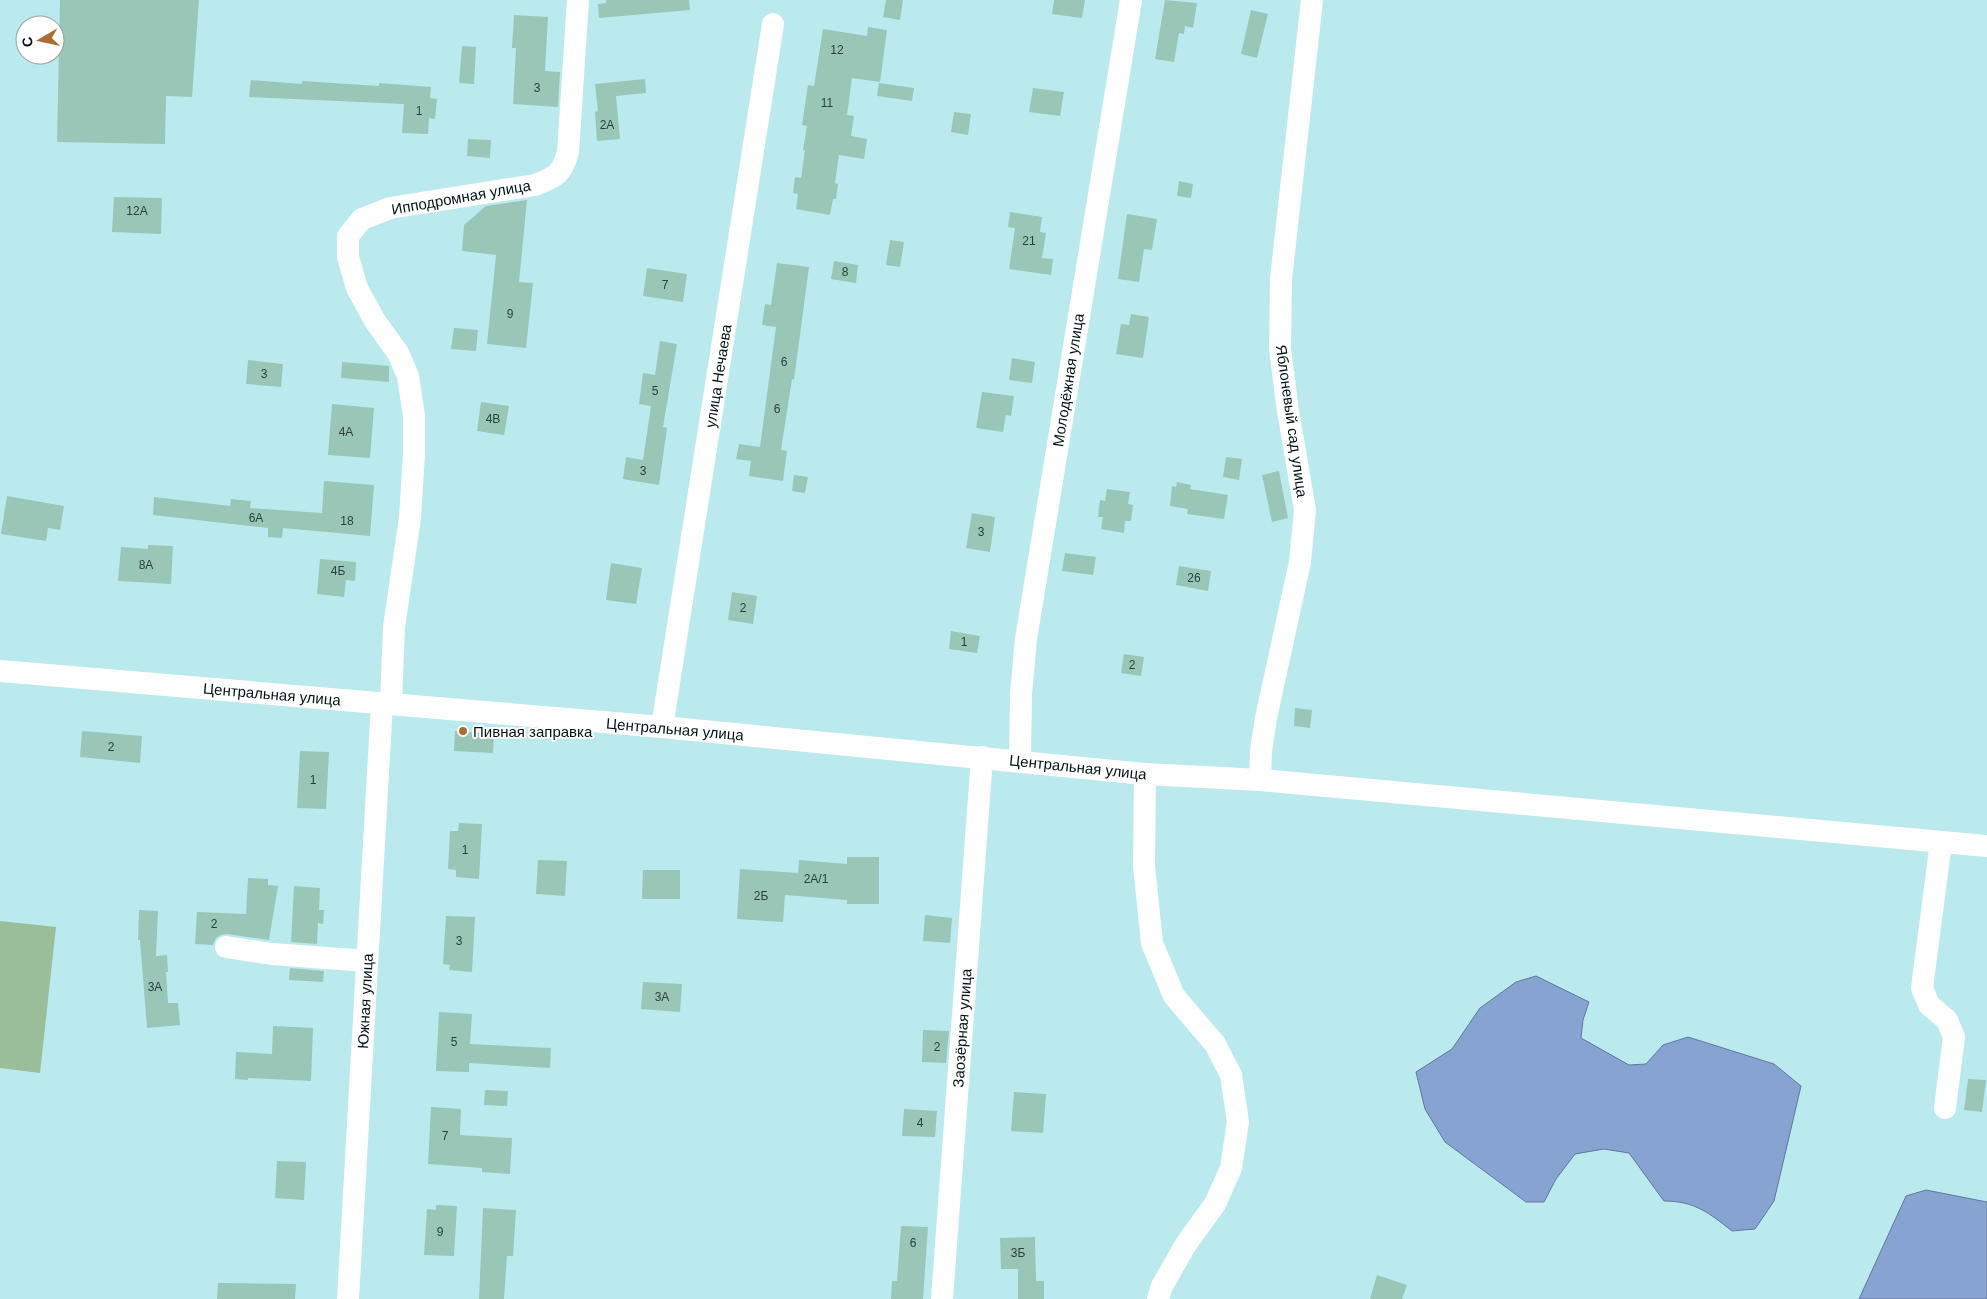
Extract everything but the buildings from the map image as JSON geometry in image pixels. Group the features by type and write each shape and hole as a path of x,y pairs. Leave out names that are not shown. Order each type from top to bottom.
{"street":[{"name":"Ипподромная улица","path":"386,703 394,627 410,518 414,416 408,376 398,353 375,321 357,288 348,257 348,236 362,220 390,208 535,185 553,178 564,168 568,152 578,0"},
{"name":"Молодёжная улица","path":"1020,762 1021,694 1026,639 1130,0"},
{"name":"Яблоневый сад улица","path":"1260,780 1261,751 1266,718 1300,562 1305,510 1280,349 1281,280 1312,0"},
{"name":"улица Нечаева","path":"662,727 773,24"},
{"name":"Центральная улица","path":"0,671 662,727 1145,774 1260,780 1987,846"},
{"name":"Южная улица","path":"348,1299 367,961 386,703"},
{"name":"Заозёрная улица","path":"942,1299 982,757"},
{"path":"1145,774 1144,866 1152,943 1174,996 1216,1044 1231,1075 1238,1122 1231,1168 1214,1204 1186,1244 1162,1286 1158,1299"},
{"path":"1941,842 1922,988 1929,1004 1947,1020 1954,1037 1945,1108"},
{"path":"226,947 272,954 367,961"}],"green space":[{"path":"0,921 56,927 40,1073 0,1068"}],"water":[{"path":"1536,976 1589,1002 1583,1020 1581,1038 1629,1065 1646,1064 1663,1045 1688,1037 1774,1064 1801,1086 1774,1201 1755,1229 1732,1231 1701,1209 1684,1203 1664,1201 1629,1153 1604,1149 1575,1154 1556,1179 1544,1202 1526,1202 1445,1142 1425,1109 1416,1072 1452,1049 1480,1008 1516,982"},
{"path":"1926,1190 1987,1202 1987,1299 1859,1299 1906,1196"}],"place":[{"name":"Пивная заправка","path":"463,731"}]}
